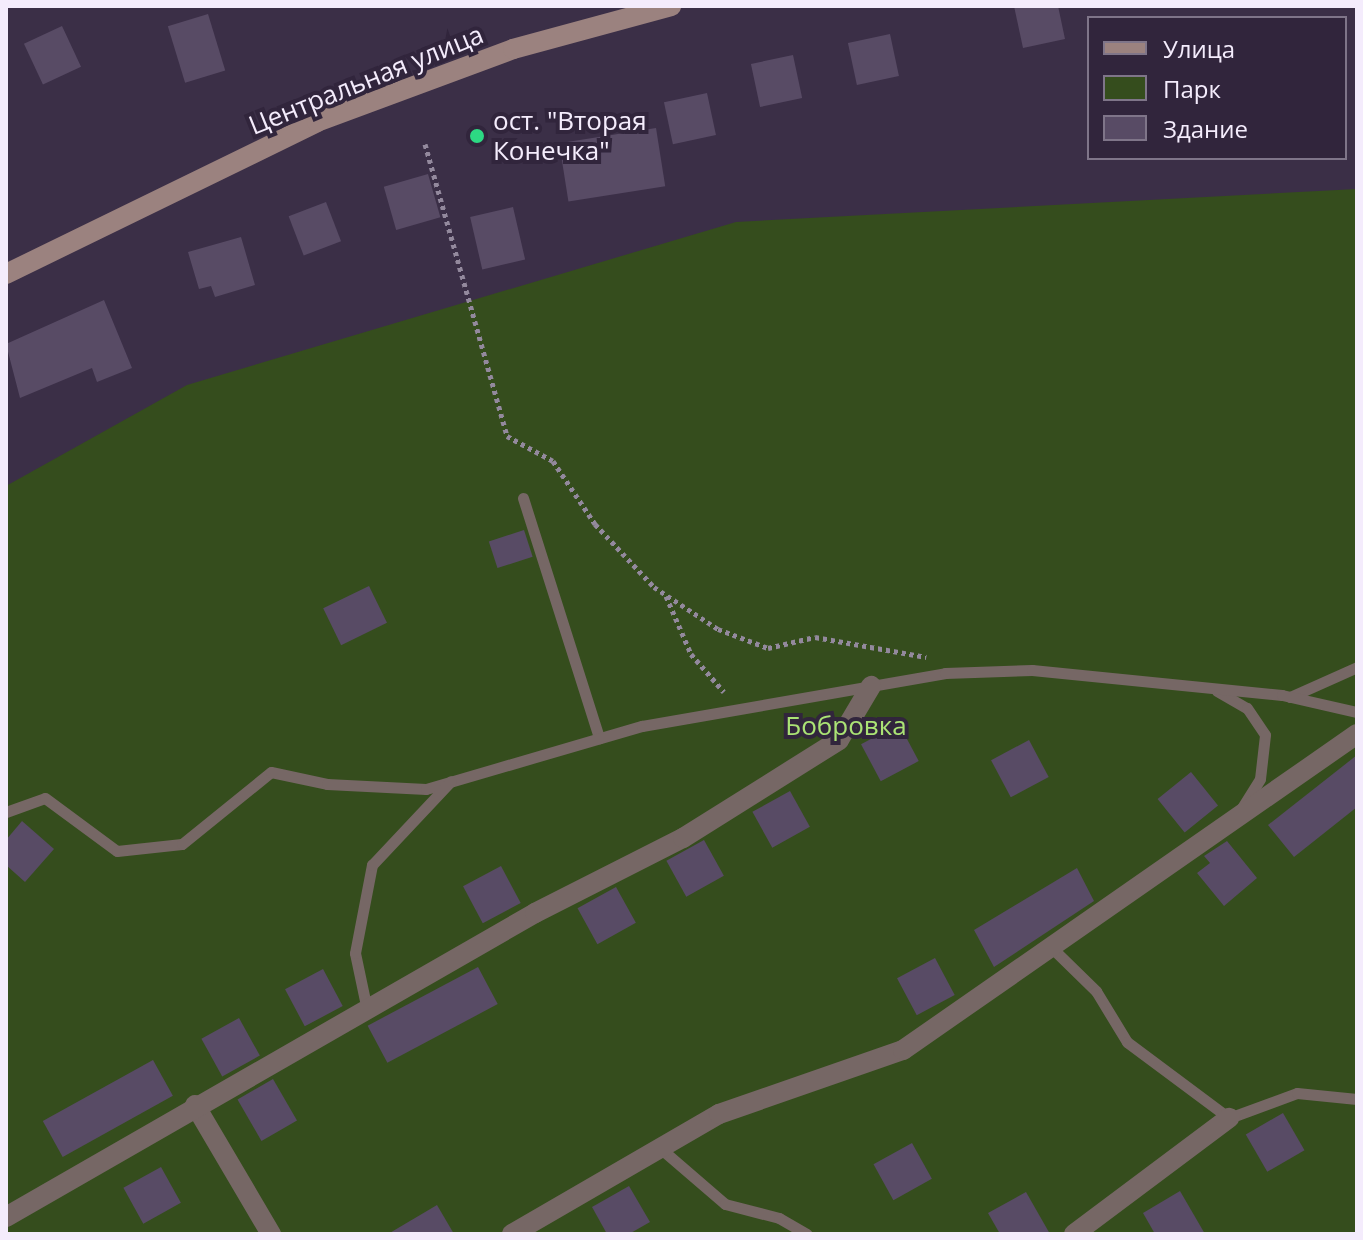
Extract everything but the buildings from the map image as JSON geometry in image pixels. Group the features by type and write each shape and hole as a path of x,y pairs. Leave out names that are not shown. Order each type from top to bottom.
{"street":[{"name":"Центральная улица","path":"6,274 317,122 513,49 671,6"},
{"path":"6,1217 195,1105 683,838 839,740 871,686"},
{"path":"512,1234 719,1114 903,1050 1054,950 1237,816 1357,734"},
{"path":"195,1105 271,1234"},
{"path":"1074,1234 1229,1118"}],"lane":[{"path":"523,498 599,738"},
{"path":"1290,697 1357,667"},
{"path":"6,812 45,798 117,851 182,844 271,772 327,784 426,789 599,738 743,708 871,686 1032,670 1290,697 1357,712"},
{"path":"1213,688 1247,708 1265,735 1260,779 1237,816"},
{"path":"367,1010 355,953 372,865 451,781"},
{"path":"1054,950 1096,991 1127,1042 1229,1118 1297,1093 1357,1099"},
{"path":"660,1148 725,1204 779,1218 807,1234"}],"path":[{"path":"425,144 507,436 553,461 595,524 666,595 718,629 768,648 815,637 932,659"},
{"path":"666,595 709,680 743,708"}],"green space":[{"name":"Бобровка","path":"1357,189 1357,1234 6,1234 6,486 187,385 736,222"}],"place":[{"name":"ост. \"Вторая Конечка\"","path":"477,136"}]}
